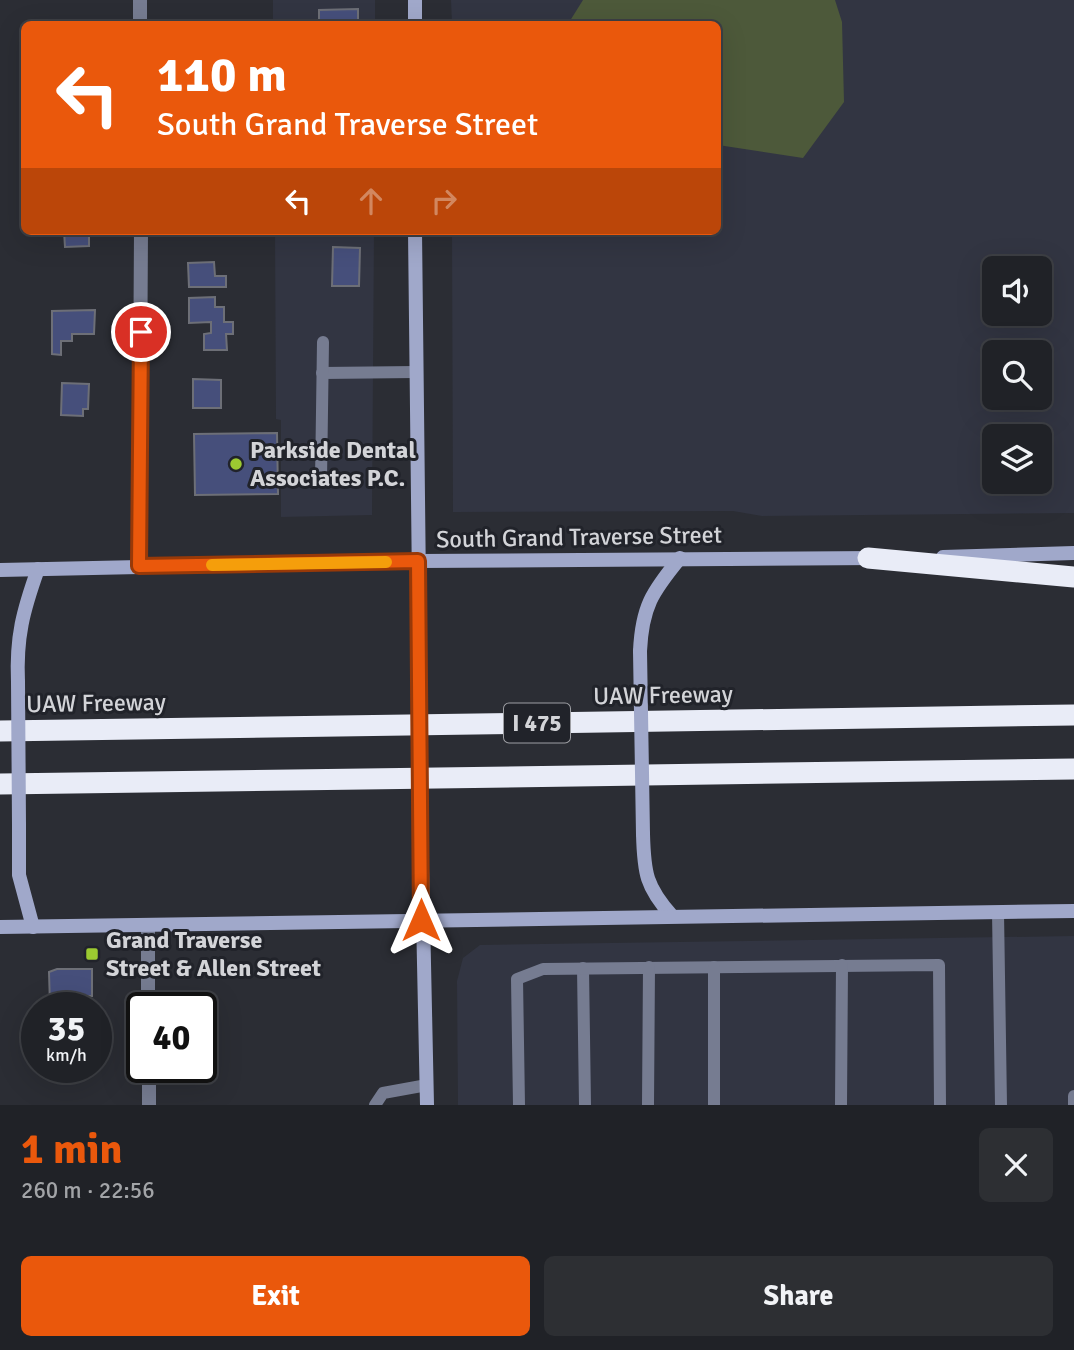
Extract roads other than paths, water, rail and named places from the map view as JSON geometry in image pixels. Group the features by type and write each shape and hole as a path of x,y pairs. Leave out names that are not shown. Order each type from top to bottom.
{"highway":[{"path":"868,558 1074,577"},
{"name":"UAW Freeway","path":"0,731 1074,715"},
{"name":"I 475","path":"0,784 1074,769"}],"main road":[{"path":"415,0 415,21"},
{"path":"415,235 421,920 428,1105"},
{"name":"South Grand Traverse Street","path":"0,570 418,561 868,558 1074,553"},
{"path":"672,916 656,898 645,876 640,651 641,624 649,598 680,558"},
{"path":"33,927 19,875 16,645 21,615 38,569"},
{"path":"0,927 1074,911"}],"street":[{"path":"140,0 140,21"},
{"path":"139,566 141,235"},
{"path":"148,926 148,992"},
{"path":"149,1083 149,1105"}],"lane":[{"path":"321,480 323,342"},
{"path":"322,373 416,372"},
{"path":"998,912 1001,1105"},
{"path":"841,1105 842,965"},
{"path":"519,1105 517,979 542,969 939,965 940,1105"},
{"path":"648,1105 649,967"},
{"path":"714,967 714,1105"},
{"path":"583,968 585,1105"},
{"path":"375,1105 383,1093 427,1085"},
{"path":"1074,1096 1074,1105"}],"place":[{"name":"Parkside Dental Associates P.C.","path":"236,464"},
{"name":"Grand Traverse Street & Allen Street","path":"92,954"}]}
